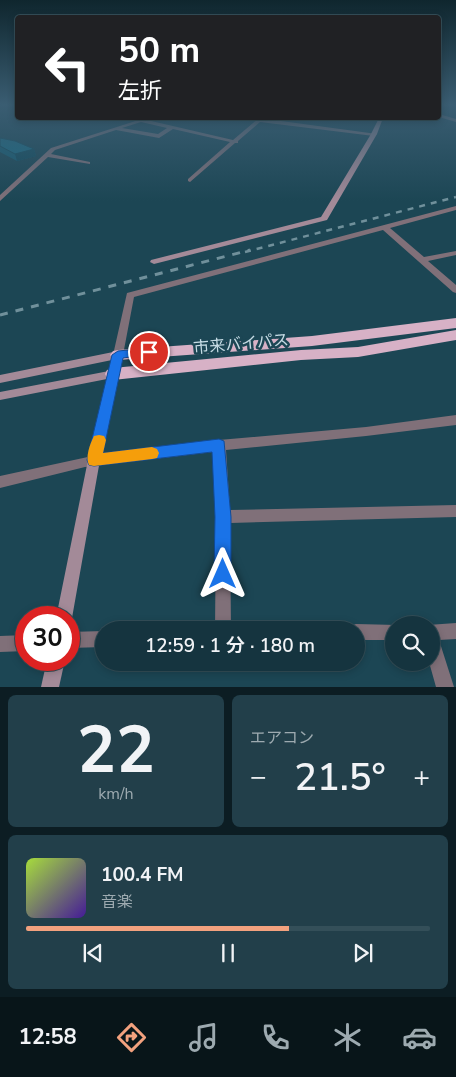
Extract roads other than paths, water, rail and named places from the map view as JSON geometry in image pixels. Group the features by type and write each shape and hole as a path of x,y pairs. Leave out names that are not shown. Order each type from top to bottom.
{"highway":[{"name":"市来バイパス","path":"118,355 312,341 456,323"},
{"name":"市来バイパス","path":"113,374 301,355 358,352 456,335"}],"street":[{"path":"0,199 46,155 61,146 88,137"},
{"path":"215,137 236,142"},
{"path":"190,180 241,137"},
{"path":"154,262 324,218 372,137"},
{"path":"46,155 88,163"},
{"path":"66,606 94,460 130,295 456,208"},
{"path":"384,228 456,290"},
{"path":"422,260 456,253"},
{"name":"市来バイパス","path":"0,379 118,355"},
{"name":"市来バイパス","path":"0,396 113,374"},
{"path":"0,482 94,460 219,445 399,429 456,420"},
{"path":"219,445 223,517 223,621"},
{"path":"223,517 456,511"},
{"path":"440,632 456,631"},
{"path":"365,632 385,632"},
{"path":"80,639 95,639"},
{"path":"0,644 15,643"},
{"path":"440,669 446,687"},
{"path":"50,687 54,671"}],"railway":[{"path":"245,252 456,197"},
{"path":"0,315 250,250"}]}
